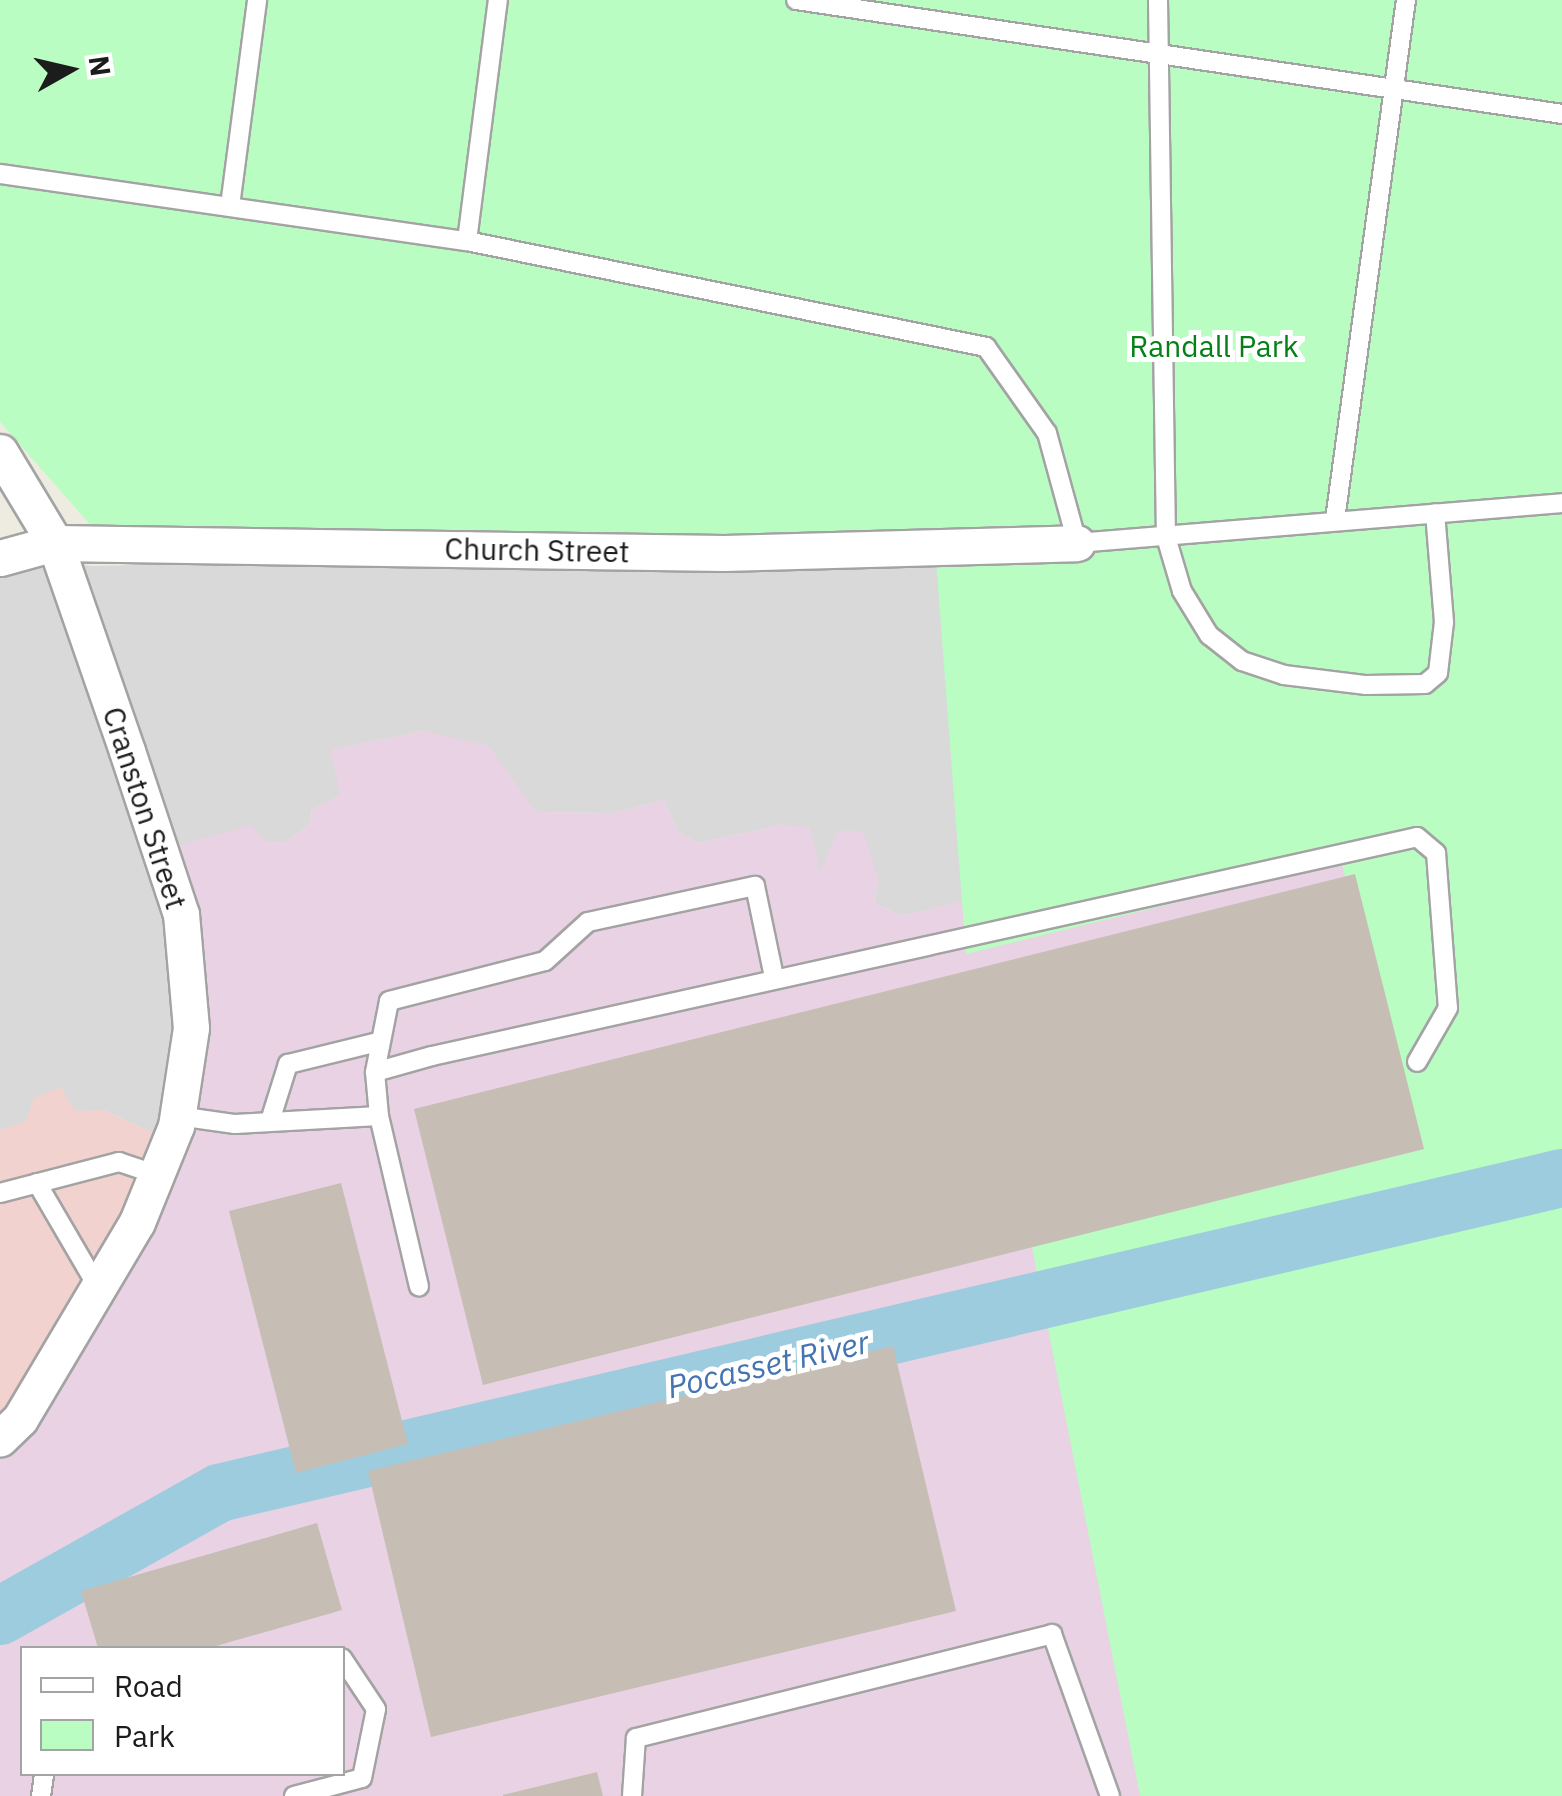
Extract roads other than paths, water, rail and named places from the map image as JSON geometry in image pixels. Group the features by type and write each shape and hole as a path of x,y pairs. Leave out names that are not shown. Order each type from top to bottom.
{"street":[{"name":"Cranston Street","path":"0,452 54,543 182,914 191,1028 178,1116 158,1175 99,1289 20,1419 0,1438"},
{"name":"Church Street","path":"0,558 54,543 724,553 1077,543"}],"lane":[{"path":"230,206 257,0"},
{"path":"467,242 498,0"},
{"path":"796,0 922,9 1392,90 1562,114"},
{"path":"1158,0 1166,537 1182,592 1210,635 1242,661 1284,675 1350,684 1424,684 1438,673 1444,622 1435,513"},
{"path":"1334,520 1406,0"},
{"path":"0,174 467,242 986,346 1047,434 1077,543 1562,503"},
{"path":"375,1072 774,977 1417,837 1436,853 1448,1008 1417,1062"},
{"path":"420,1286 379,1116 375,1072 389,1001 545,962 588,922 755,886 774,977"},
{"path":"270,1121 288,1064 378,1042"},
{"path":"178,1116 270,1121 379,1116"},
{"path":"0,1193 119,1162 158,1175"},
{"path":"37,1182 99,1289"},
{"path":"632,1796 636,1738 1052,1634 1110,1796"},
{"path":"294,1796 362,1778 376,1709 345,1662"}],"waterway":[{"name":"Pocasset River","path":"0,1616 219,1493 1562,1178"}],"park label":[{"name":"Randall Park","path":"1214,346"}]}
